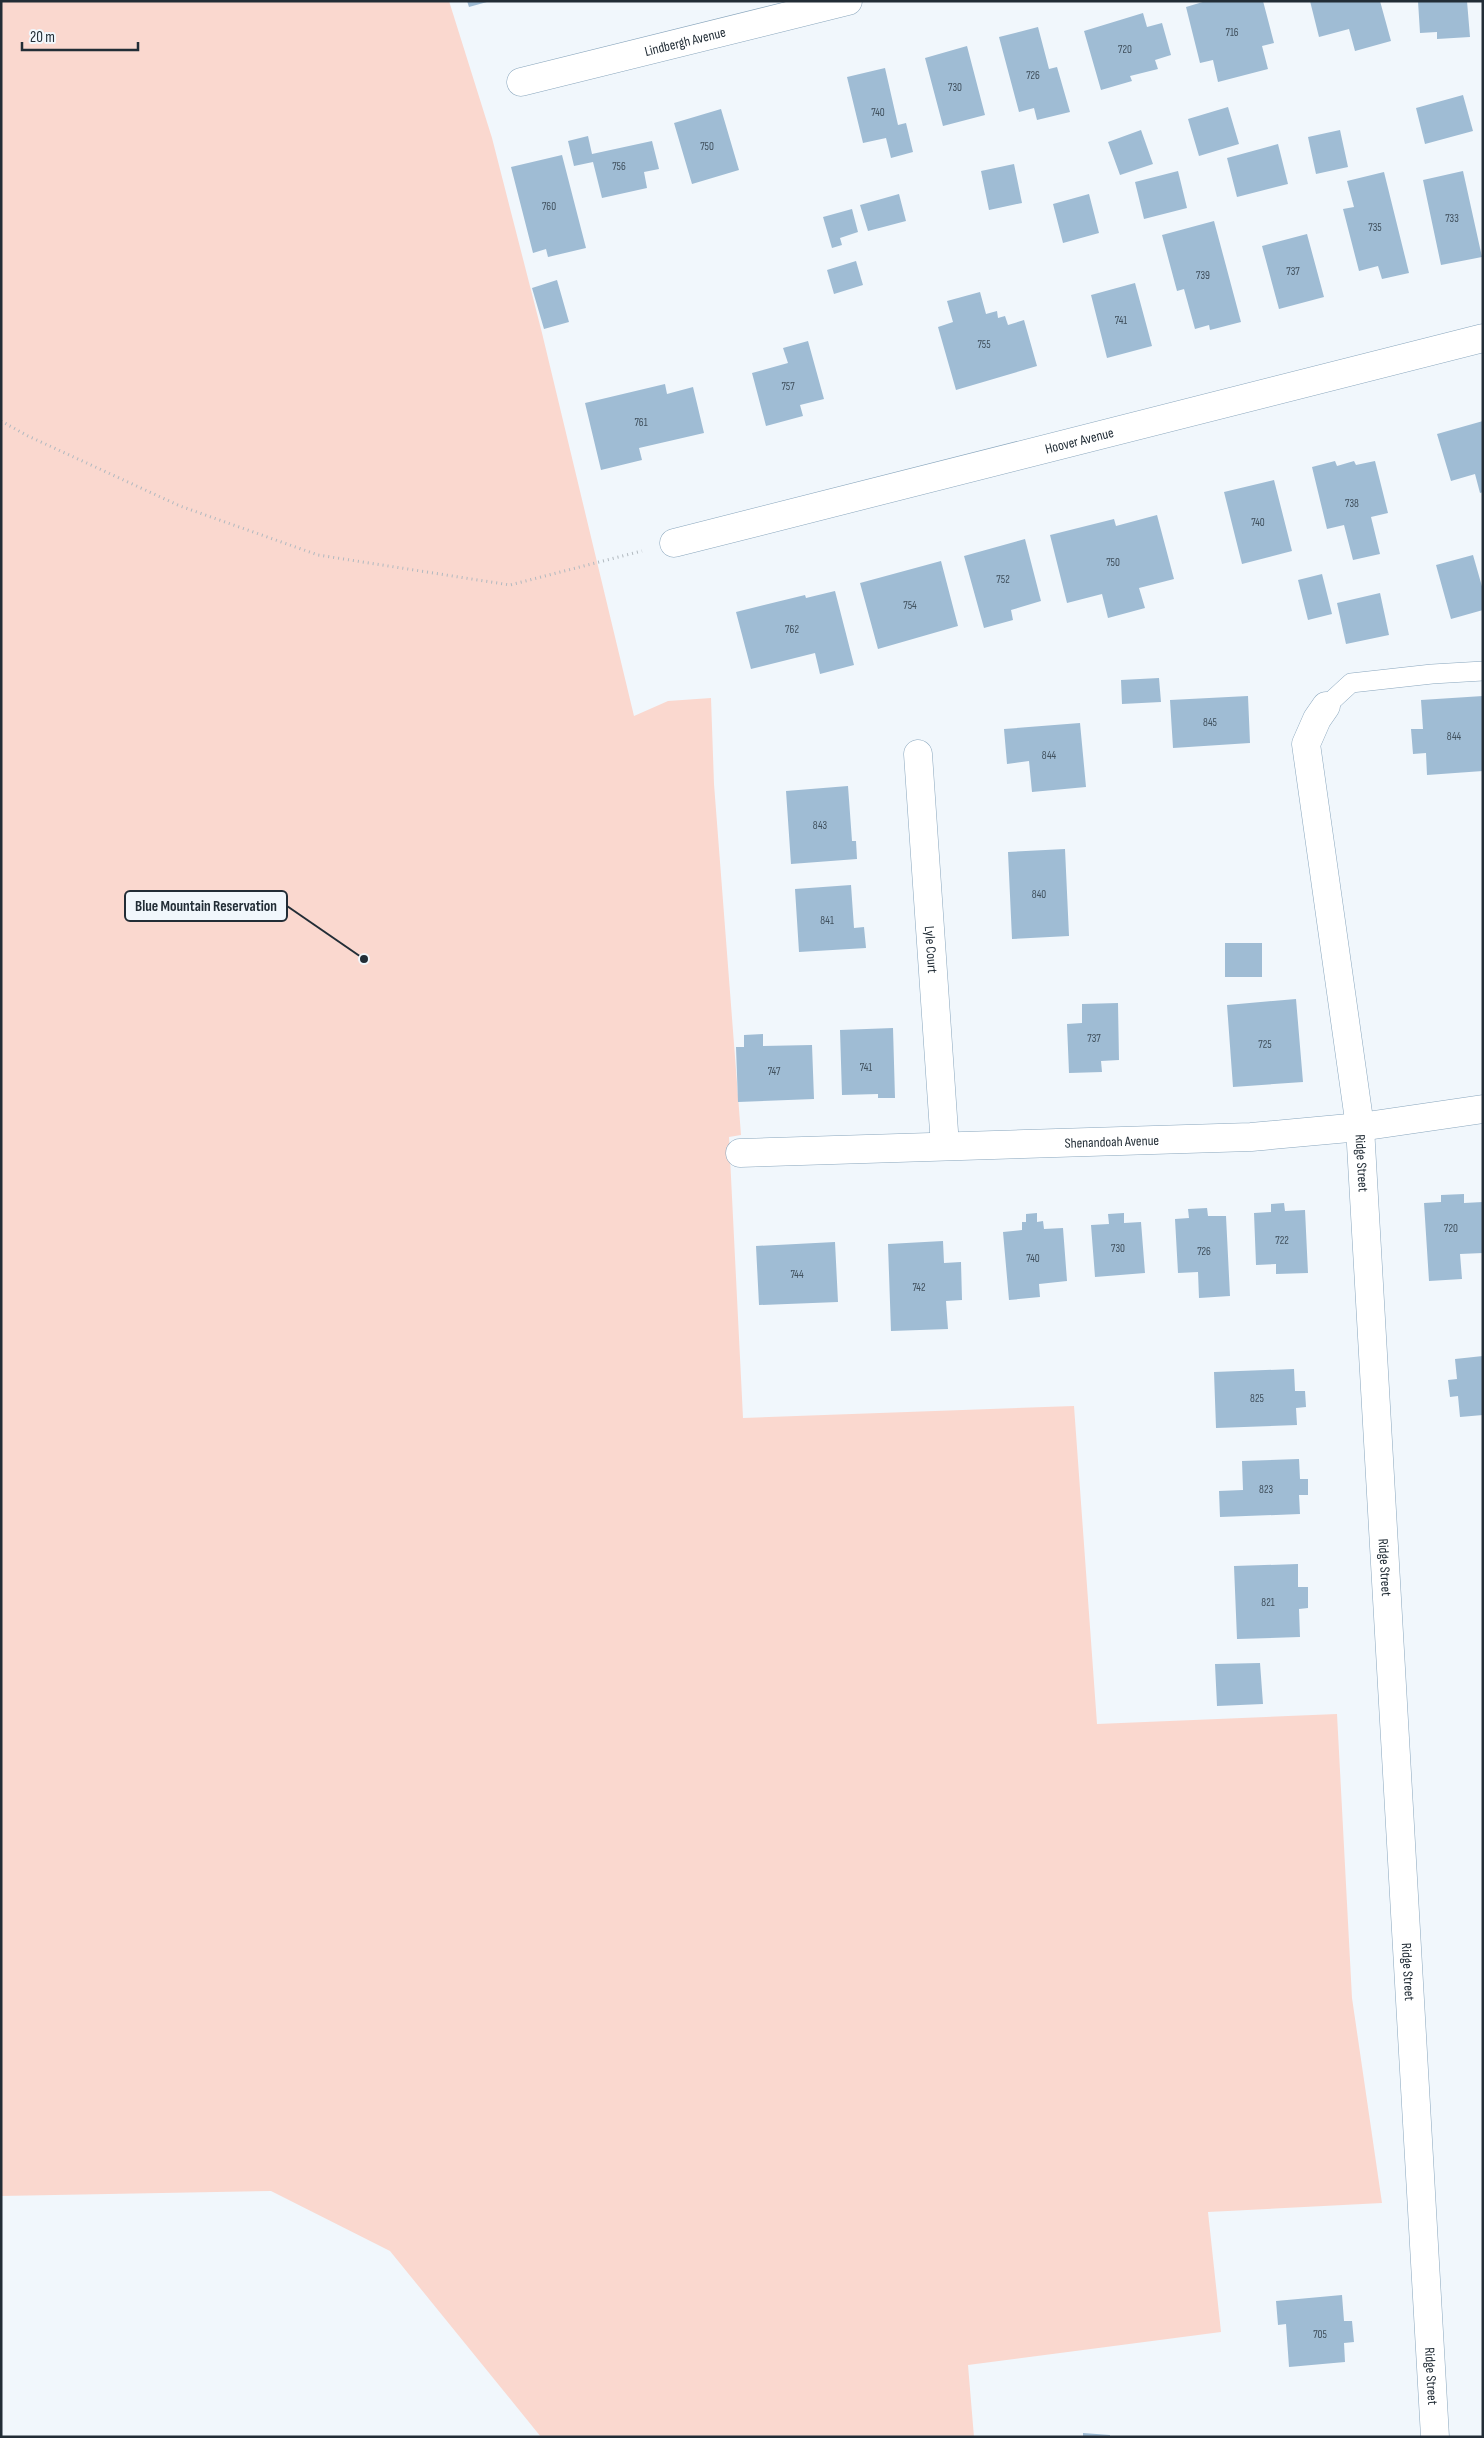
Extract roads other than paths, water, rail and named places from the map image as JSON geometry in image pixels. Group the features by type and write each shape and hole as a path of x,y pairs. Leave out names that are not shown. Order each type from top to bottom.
{"street":[{"name":"Lindbergh Avenue","path":"521,82 848,1"},
{"name":"Hoover Avenue","path":"674,543 1483,338"},
{"name":"Ridge Street","path":"1326,706 1306,744 1360,1127 1435,2437"},
{"name":"Lyle Court","path":"918,754 945,1146"},
{"name":"Shenandoah Avenue","path":"740,1152 1251,1137 1360,1127 1483,1110"}],"lane":[{"path":"1326,706 1352,683 1432,674 1483,671"}],"place":[{"name":"Blue Mountain Reservation","path":"364,959"}]}
